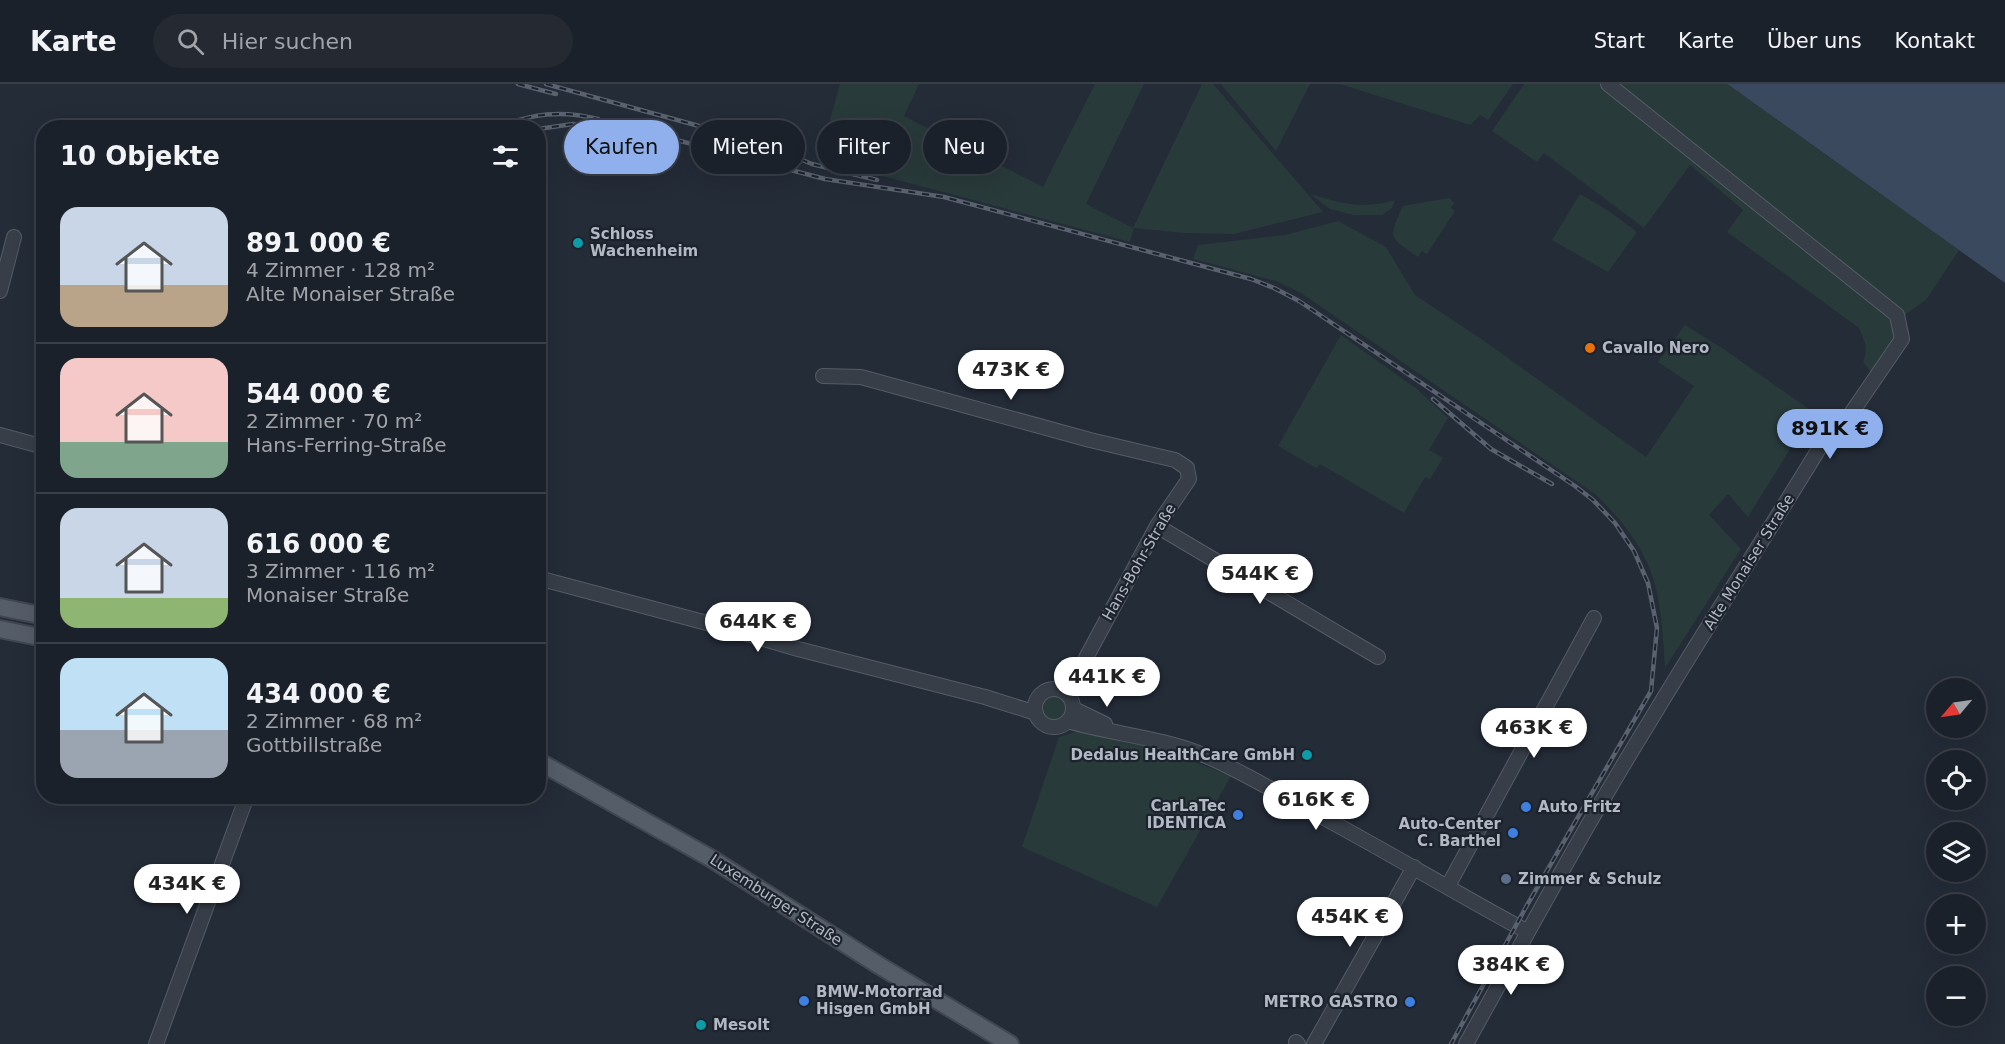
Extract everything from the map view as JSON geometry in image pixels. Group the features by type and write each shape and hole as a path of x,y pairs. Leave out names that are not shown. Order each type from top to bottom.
{"main road":[{"path":"0,607 36,614"},
{"path":"0,629 36,636"},
{"name":"Luxemburger Straße","path":"546,766 712,859 880,966 1010,1044"}],"street":[{"name":"Alte Monaiser Straße","path":"1466,1044 1648,723 1834,424 1848,418 1902,339 1896,315 1608,84"},
{"path":"0,291 14,237"},
{"name":"Hans-Bohr-Straße","path":"823,376 861,377 1090,440 1175,460 1186,468 1189,478 1157,526 1087,656 1063,692"},
{"path":"0,435 36,445"},
{"path":"1157,526 1378,657"},
{"path":"546,580 985,697 1036,713"},
{"path":"1448,886 1594,618"},
{"path":"1044,692 1063,692 1072,700 1071,715 1061,726 1046,725 1039,720 1036,713 1035,705 1038,699 1044,692"},
{"path":"985,697 1015,700 1038,699"},
{"path":"1071,715 1126,734 1198,753 1234,768 1528,932"},
{"path":"156,1044 244,804"},
{"path":"1314,1044 1414,867"}],"shaded area":[{"path":"840,84 919,84 904,116 923,126 923,174 1007,174 1007,169 1043,187 1095,84 1144,84 1086,204 1133,228 1202,84 1213,84 1323,212 1234,234 1184,233 1134,228 1130,242 875,174 911,174 911,120 830,120"},
{"path":"1221,84 1310,84 1276,151"},
{"path":"1340,84 1513,84 1488,120 1480,115 1470,125"},
{"path":"1524,84 1727,84 1959,250 1926,300 1893,320 1896,334 1872,373 1863,362 1866,349 1859,328 1727,232 1743,210 1690,165 1644,228 1544,153 1537,162 1492,131"},
{"path":"1310,194 1362,205 1395,200 1392,208 1382,215 1353,215 1330,209"},
{"path":"1580,194 1637,232 1608,272 1552,240"},
{"path":"1449,198 1454,203 1451,208 1455,211 1427,254 1422,251 1418,257 1396,240 1393,231 1403,206"},
{"path":"1338,221 1386,247 1415,295 1480,338 1646,457 1694,386 1658,362 1685,325 1725,350 1813,412 1748,517 1728,494 1709,515 1741,549 1665,668 1659,602 1650,568 1630,534 1595,494 1301,293 1276,281 1193,259 1198,245 1285,235"},
{"path":"1341,335 1417,389 1448,418 1429,450 1443,458 1430,479 1425,477 1404,513 1320,464 1316,468 1278,446"},
{"path":"1054,695 1063,699 1067,708 1063,717 1054,721 1045,717 1041,708 1045,699"},
{"path":"1078,731 1156,749 1231,776 1157,907 1022,847 1059,737"}],"water":[{"path":"1727,84 2005,84 2005,283 1737,91"}],"railway":[{"path":"518,84 556,94"},
{"path":"546,84 761,143 812,164 877,180"},
{"path":"519,120 547,114 572,114 598,119"},
{"path":"546,128 573,124 650,133 825,179 944,197 1251,279 1299,301 1593,500 1615,523 1634,551 1648,583 1657,628 1651,691 1526,907 1451,1044"},
{"path":"1433,399 1491,449 1552,484"}],"place":[{"name":"Schloss Wachenheim","path":"578,243"},
{"name":"Cavallo Nero","path":"1590,348"},
{"name":"Dedalus HealthCare GmbH","path":"1307,755"},
{"name":"Auto Fritz","path":"1526,807"},
{"name":"CarLaTec IDENTICA","path":"1238,815"},
{"name":"Auto-Center C. Barthel","path":"1513,833"},
{"name":"Zimmer & Schulz","path":"1506,879"},
{"name":"BMW-Motorrad Hisgen GmbH","path":"804,1001"},
{"name":"METRO GASTRO","path":"1410,1002"},
{"name":"Mesolt","path":"701,1025"}]}
